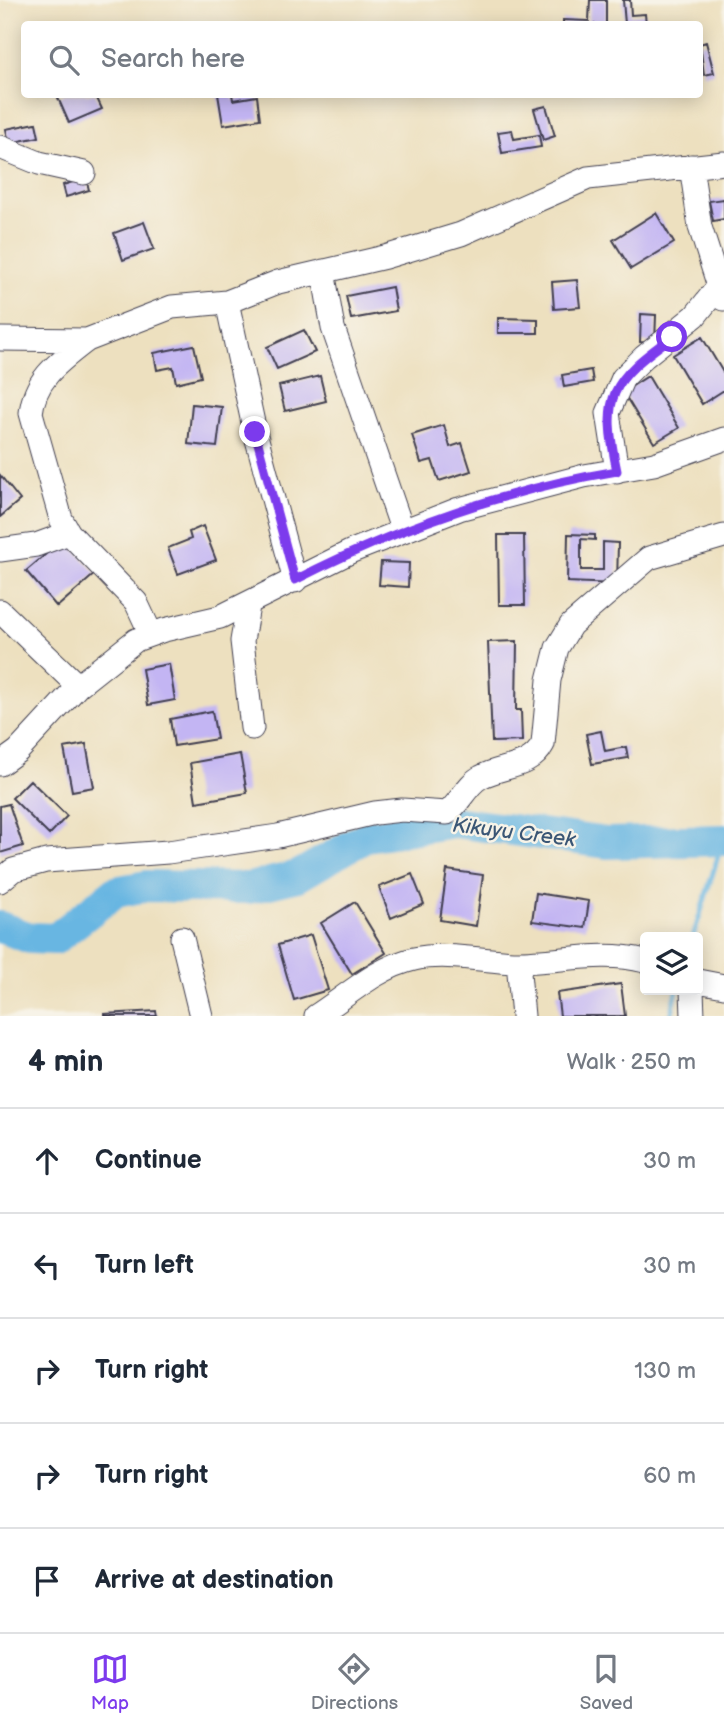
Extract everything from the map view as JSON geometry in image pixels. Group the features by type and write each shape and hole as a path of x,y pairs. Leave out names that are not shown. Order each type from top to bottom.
{"street":[{"path":"0,148 39,163 84,173"},
{"path":"151,634 136,602 69,533 51,492 31,413 33,395 43,378 87,340 172,307 227,302 278,282 385,257 461,234 588,178 724,163"},
{"path":"617,471 608,413 623,378 644,357 721,294 701,227 691,166"},
{"path":"323,271 333,328 402,529"},
{"path":"227,302 255,432 295,580"},
{"path":"0,339 87,340"},
{"path":"0,764 19,751 78,686 120,650 151,634 206,622 248,606 295,580 402,529 524,491 654,464 724,439"},
{"path":"0,550 36,545 69,533"},
{"path":"0,881 13,870 46,862 168,852 278,836 375,813 402,810 447,813 478,778 516,766 538,752 544,734 555,659 562,636 571,625 649,558 724,536"},
{"path":"248,606 242,641 252,728"},
{"path":"0,611 78,686"},
{"path":"182,938 201,1016"},
{"path":"328,1012 377,975 412,959 458,957 518,962 600,955 640,960"},
{"path":"518,962 523,1016"},
{"path":"703,982 724,986"},
{"path":"692,995 692,1016"}],"building":[{"path":"590,0 606,0 606,21 589,21"},
{"path":"623,0 630,0 631,15 645,14 646,21 625,21"},
{"path":"706,42 714,73 704,75 703,67 703,43"},
{"path":"58,98 97,98 102,109 69,123"},
{"path":"219,98 257,98 260,119 223,125"},
{"path":"546,106 555,136 543,140 534,109"},
{"path":"36,123 39,137 9,143 6,129"},
{"path":"512,130 514,139 539,135 541,147 502,153 498,132"},
{"path":"86,178 89,190 66,197 63,185"},
{"path":"724,199 724,219 713,221 709,201"},
{"path":"656,213 674,243 631,269 613,240"},
{"path":"144,222 154,249 123,260 114,233"},
{"path":"577,280 580,307 554,309 552,282"},
{"path":"392,287 396,311 351,319 346,296"},
{"path":"641,314 656,315 655,343 640,342"},
{"path":"498,318 538,319 538,333 498,333"},
{"path":"304,330 315,352 277,369 267,347"},
{"path":"702,337 724,374 724,390 702,404 673,355"},
{"path":"194,345 201,377 176,383 173,367 157,370 154,353"},
{"path":"591,370 593,382 564,387 562,375"},
{"path":"320,376 326,401 285,411 279,386"},
{"path":"648,376 679,428 654,443 623,392"},
{"path":"192,404 222,407 217,447 188,444"},
{"path":"444,425 450,447 462,443 471,471 439,481 432,460 421,463 412,435"},
{"path":"0,475 20,500 0,517"},
{"path":"203,526 216,560 178,574 168,548 191,539 189,532"},
{"path":"568,534 595,535 595,540 581,539 581,570 603,570 603,542 618,543 617,584 567,582"},
{"path":"498,535 524,535 525,605 499,605"},
{"path":"65,538 96,573 57,607 26,571"},
{"path":"381,562 409,563 408,587 379,585"},
{"path":"517,641 516,710 521,710 522,741 492,742 488,642"},
{"path":"169,664 175,700 148,705 142,669"},
{"path":"212,711 217,739 174,746 170,719"},
{"path":"601,731 605,751 626,747 628,758 592,764 586,734"},
{"path":"86,744 94,787 72,791 64,748"},
{"path":"240,754 247,793 196,802 190,763"},
{"path":"30,780 67,816 49,835 12,798"},
{"path":"9,804 23,846 0,853 0,806"},
{"path":"447,870 483,875 476,926 440,920"},
{"path":"412,874 424,904 391,918 379,887"},
{"path":"536,893 589,901 585,928 532,921"},
{"path":"355,902 386,953 352,974 321,923"},
{"path":"311,935 328,990 294,1000 278,945"},
{"path":"621,984 625,1016 560,1016 557,993"},
{"path":"156,1011 157,1016 105,1016 105,1014"}],"waterway":[{"name":"Kikuyu Creek","path":"0,927 30,938 55,939 115,892 147,886 249,888 298,876 367,836 454,822 607,843 724,840"},
{"path":"695,932 723,840"},
{"path":"671,1016 676,995"}],"route":[{"path":"255,432 295,580 402,529 459,509 584,476 617,471 610,440 608,413 614,396 623,378 644,357 672,337"}]}
